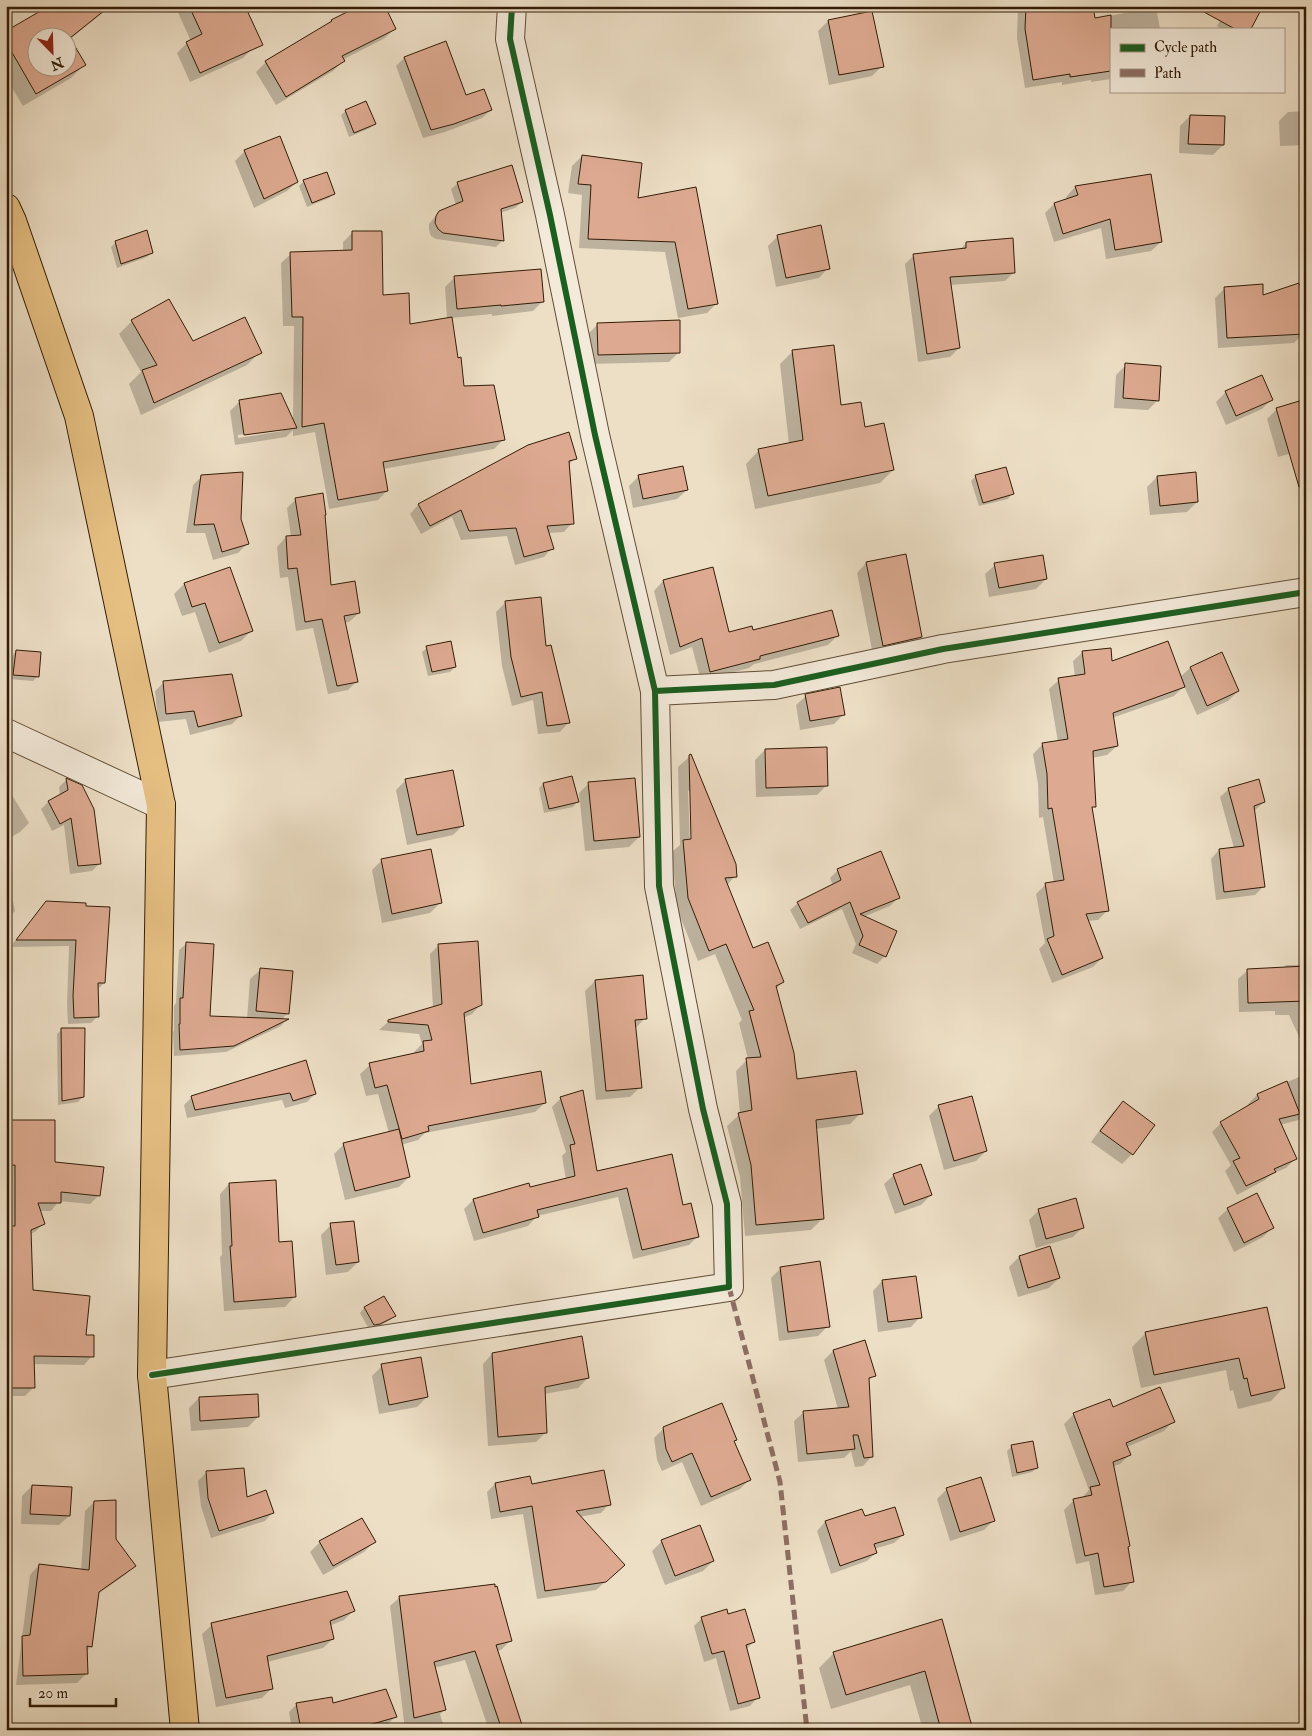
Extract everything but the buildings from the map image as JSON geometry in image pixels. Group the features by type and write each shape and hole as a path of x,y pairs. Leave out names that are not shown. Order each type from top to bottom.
{"highway":[{"path":"6,208 79,416 161,804 152,1375 185,1730"}],"street":[{"path":"152,1375 729,1287 727,1204 704,1109 659,886 655,691 595,435 548,206 510,39 512,6"},
{"path":"655,691 774,685 943,649 1306,592"},
{"path":"6,733 161,804"}],"marked path":[{"path":"729,1287 780,1482 807,1730"}],"cycle path":[{"path":"512,6 510,39 550,215 595,435 655,691"},
{"path":"152,1375 729,1287 727,1204 703,1109 659,886 655,691 774,685 943,649 1306,592"}]}
